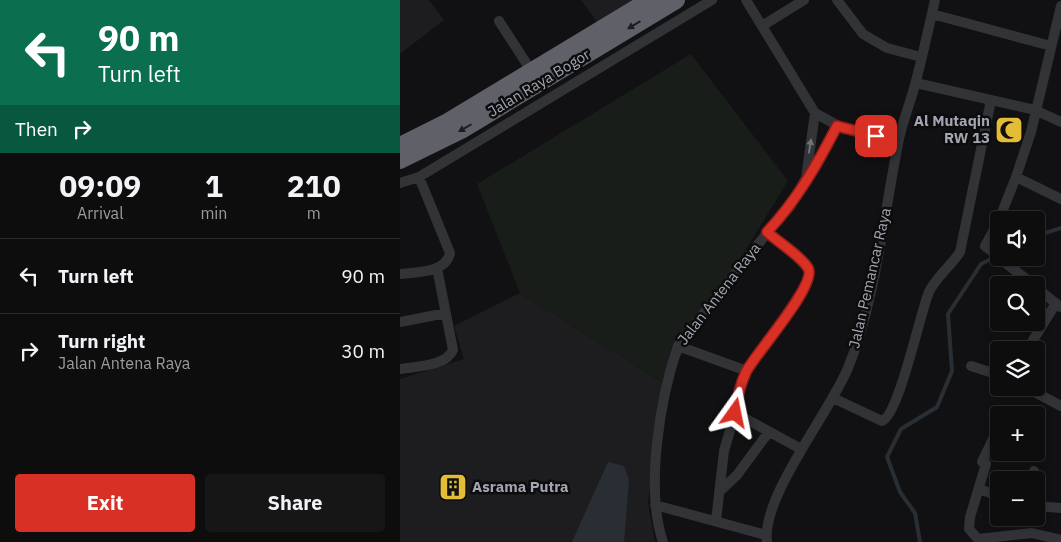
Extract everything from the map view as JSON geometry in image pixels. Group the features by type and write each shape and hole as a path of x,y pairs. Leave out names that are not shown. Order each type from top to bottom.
{"highway":[{"name":"Jalan Raya Bogor","path":"400,146 448,122 650,0"},
{"name":"Jalan Raya Bogor","path":"400,160 461,130 676,0"}],"street":[{"path":"400,183 419,177 712,0"},
{"path":"746,0 815,113 837,126 876,136 899,137"},
{"path":"762,26 804,0"},
{"path":"837,0 863,34 887,48 921,57"},
{"name":"Jalan Pemancar Raya","path":"767,539 777,500 801,449 833,398 851,360 866,310 899,137 916,83 935,0"},
{"path":"1003,211 1016,177 1061,6"},
{"path":"932,14 1051,46"},
{"path":"500,21 532,72"},
{"path":"916,83 1035,110 1061,122"},
{"path":"833,398 882,421 889,416 905,375 929,292 933,283 948,269 960,252 991,100"},
{"name":"Jalan Antena Raya","path":"806,178 815,113"},
{"name":"Jalan Antena Raya","path":"663,542 655,505 658,432 672,363 678,346 767,232 790,207 806,178 816,167 837,126"},
{"path":"400,274 437,268 446,262 450,253 419,177"},
{"path":"1016,177 1061,199"},
{"path":"716,521 724,451 735,413 738,394 747,371 796,301 808,282 810,274 809,268 767,232"},
{"path":"990,235 985,244 990,249"},
{"path":"1010,266 1023,276"},
{"path":"400,369 441,361 450,356 453,350 437,268"},
{"path":"1033,341 1059,306 1045,294"},
{"path":"400,322 446,314"},
{"path":"678,346 747,371"},
{"path":"972,366 990,372"},
{"path":"1042,396 1061,406"},
{"path":"735,413 768,433 801,449"},
{"path":"719,492 737,475 768,433"},
{"path":"990,445 982,462 986,464 968,523 969,530 978,539 1032,533 1061,540"},
{"path":"979,489 990,493"},
{"path":"655,505 716,521 767,539"},
{"path":"1045,507 1061,508"}],"shaded area":[{"path":"400,0 429,0 444,20 400,54"},
{"path":"581,0 636,0 597,22"},
{"path":"691,54 788,181 664,383 520,293 477,184"},
{"path":"520,293 664,383 648,502 655,542 400,542 400,379 464,359 454,326"},
{"path":"608,462 624,466 629,480 624,542 572,542"}],"waterway":[{"path":"1045,233 1061,228"},
{"path":"920,542 915,513 900,492 887,457 901,429 937,407 952,371 948,314 981,264 990,260"}],"place":[{"name":"Al Mutaqin RW 13","path":"1009,130"},
{"name":"Asrama Putra","path":"453,487"}],"route":[{"path":"735,413 738,394 747,371 796,301 808,282 810,274 809,268 767,232 790,207 806,178 816,167 837,126 876,136"}]}
